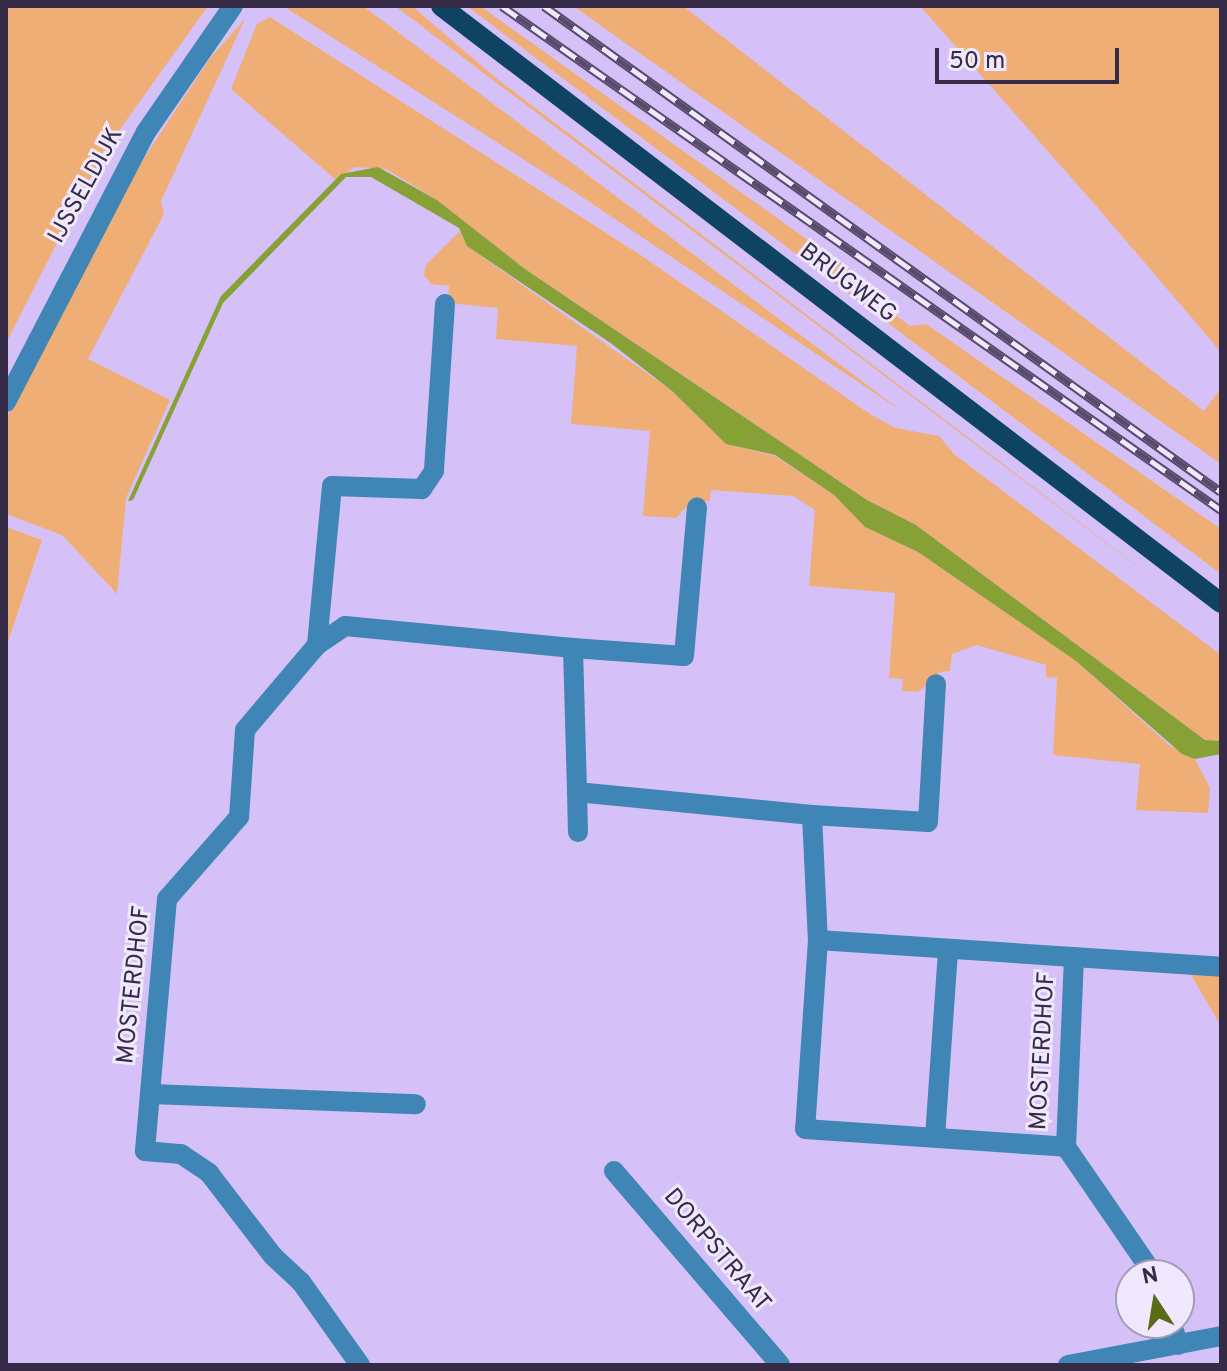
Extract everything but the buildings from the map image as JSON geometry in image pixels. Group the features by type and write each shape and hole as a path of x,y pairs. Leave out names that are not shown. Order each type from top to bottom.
{"main road":[{"name":"BRUGWEG","path":"441,6 1221,603"}],"street":[{"name":"IJSSELDIJK","path":"6,402 146,132 233,6"},
{"path":"317,645 332,486 422,489 434,471 445,304"},
{"name":"MOSTERDHOF","path":"360,1365 301,1282 273,1256 209,1173 181,1154 145,1151 167,899 239,817 245,730 317,645 345,626 684,656 697,508"},
{"path":"573,648 578,832"},
{"path":"577,792 812,815 928,822 936,684"},
{"name":"MOSTERDHOF","path":"812,815 818,940 805,1129 1066,1147"},
{"name":"MOSTERDHOF","path":"818,940 1221,967"},
{"path":"935,1137 948,949"},
{"name":"MOSTERDHOF","path":"1074,957 1066,1147 1143,1259"},
{"name":"MOSTERDHOF","path":"151,1094 416,1104"},
{"name":"DORPSTRAAT","path":"614,1171 780,1365"},
{"path":"1068,1365 1221,1336"},
{"path":"1177,1339 1179,1345"}],"shaded area":[{"path":"6,6 208,6 103,153 6,343"},
{"path":"283,6 363,6 903,412 570,189"},
{"path":"395,6 412,6 497,79 1221,630"},
{"path":"467,6 480,6 875,288 874,299 910,326 926,324 1221,529 1221,574"},
{"path":"573,6 683,6 1204,411 1221,388 1221,464"},
{"path":"920,6 1221,6 1221,352 1097,207"},
{"path":"270,17 642,256 870,414 895,428 939,436 955,455 1221,655 1221,741 1205,740 916,525 867,500 525,269 437,200 386,169 355,167 336,180 231,89 257,24"},
{"path":"245,19 161,201 164,214 88,359 170,400 126,498 117,594 62,535 6,514 6,419 142,161 210,58"},
{"path":"378,167 437,200 525,269 867,500 916,525 1205,740 1221,741 1221,754 1195,759 1182,754 1076,661 918,552 865,527 834,495 775,455 726,444 672,391 612,344 467,246 459,228 371,177 346,177 223,303 133,500 128,501 221,296 341,174"},
{"path":"460,231 467,246 672,391 726,444 775,456 834,495 865,527 918,552 1076,661 1170,746 1195,759 1210,788 1208,813 1136,810 1140,764 1053,755 1057,678 1046,677 1046,665 977,645 952,654 950,671 940,672 918,692 902,691 903,679 889,678 895,593 809,586 815,510 793,496 711,490 710,501 692,501 676,518 643,516 650,431 571,424 577,346 496,339 498,308 448,303 449,286 431,284 424,275 426,265"},
{"path":"6,527 42,540 6,648"},
{"path":"1188,970 1221,973 1221,1026"}],"railway":[{"path":"502,6 1221,510"},
{"path":"544,6 1221,492"}]}
